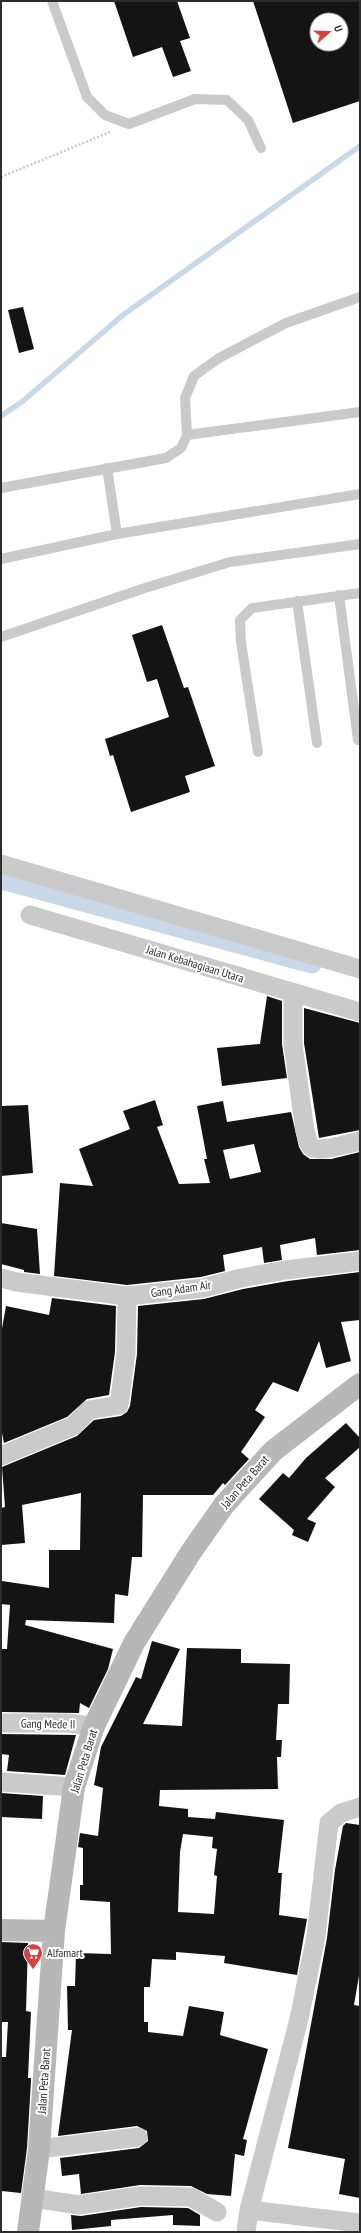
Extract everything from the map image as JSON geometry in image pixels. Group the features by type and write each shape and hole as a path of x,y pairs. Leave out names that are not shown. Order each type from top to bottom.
{"main road":[{"name":"Jalan Peta Barat","path":"28,2232 39,2149 54,1931 74,1787 94,1726 134,1643 191,1552 224,1505 273,1451 360,1384"},
{"path":"1,1930 54,1931"}],"street":[{"path":"1,864 360,969"},
{"name":"Jalan Kebahagiaan Utara","path":"30,915 293,994 360,1012"},
{"path":"293,994 293,1044 305,1131 310,1145 313,1148 324,1149 360,1141"},
{"name":"Gang Adam Air","path":"1,1278 23,1283 127,1296 203,1288 241,1278 360,1261"},
{"path":"1,1456 73,1426 89,1410 119,1405 126,1353 127,1296"},
{"name":"Gang Mede II","path":"1,1724 66,1723 94,1726"},
{"path":"1,1782 74,1787"},
{"path":"246,2232 249,2210 299,2020 316,1936 329,1822 341,1813 360,1807"},
{"path":"39,2149 138,2137"},
{"path":"33,2198 79,2205 140,2196 191,2197 217,2212"},
{"path":"249,2210 360,2223"}],"lane":[{"path":"52,1 87,97 105,115 129,124 195,99 226,100 248,120 261,148"},
{"path":"1,488 166,458 181,448 187,435 185,398 194,376 219,358 286,323 360,297"},
{"path":"187,435 360,412"},
{"path":"107,468 117,534"},
{"path":"1,560 117,534 360,494"},
{"path":"1,637 145,588 230,562 360,544"},
{"path":"258,752 241,642 240,620 252,608 297,600 360,593"},
{"path":"339,596 358,740"},
{"path":"297,600 317,743"}],"path":[{"path":"1,177 129,124"}],"building":[{"path":"114,1 177,1 190,38 180,41 191,71 173,77 162,47 133,57"},
{"path":"253,1 360,1 360,101 293,123"},
{"path":"23,307 34,349 19,353 8,310"},
{"path":"162,625 184,688 188,687 215,766 185,776 190,792 131,812 113,755 110,756 105,739 169,717 157,679 147,682 132,635"},
{"path":"267,996 282,1001 282,1044 287,1078 222,1086 217,1048 260,1044"},
{"path":"304,1008 360,1023 360,1130 319,1138 304,1043"},
{"path":"155,1100 163,1125 157,1127 179,1184 210,1183 204,1159 207,1159 197,1106 223,1101 227,1122 291,1112 299,1147 303,1154 310,1159 331,1159 360,1152 360,1250 317,1255 315,1238 280,1245 282,1260 264,1263 262,1247 223,1255 225,1271 201,1277 127,1285 54,1276 60,1183 93,1186 79,1149 130,1129 123,1111","holes":["254,1144 261,1172 230,1179 223,1150"]},
{"path":"28,1105 33,1173 1,1176 1,1106"},
{"path":"1,1223 37,1229 40,1274 24,1272 24,1270 1,1264"},
{"path":"360,1272 360,1320 341,1322 351,1361 326,1368 319,1341 298,1392 273,1382 255,1410 265,1417 241,1452 249,1459 225,1485 223,1483 213,1495 143,1495 142,1557 132,1557 128,1596 115,1594 114,1623 26,1620 25,1625 113,1649 108,1669 89,1708 80,1703 79,1713 1,1712 1,1649 7,1649 10,1605 1,1604 2,1581 49,1588 49,1550 80,1550 81,1493 22,1505 25,1543 1,1545 1,1508 5,1507 2,1467 77,1436 94,1420 121,1416 127,1412 130,1406 137,1354 138,1306 204,1299 243,1289 288,1281"},
{"path":"52,1298 116,1306 115,1352 109,1395 87,1399 67,1417 4,1443 1,1428 1,1334 6,1306 49,1315"},
{"path":"346,1423 360,1438 360,1447 325,1478 335,1487 307,1519 316,1523 308,1542 292,1535 294,1530 259,1499 283,1473 289,1478 306,1458"},
{"path":"152,1641 180,1649 143,1724 182,1726 187,1648 241,1649 241,1663 290,1664 289,1704 278,1704 276,1740 282,1740 281,1757 277,1757 278,1789 160,1790 159,1806 188,1809 188,1817 215,1819 216,1812 284,1820 278,1873 282,1873 279,1915 307,1919 297,1975 224,1963 225,1956 176,1952 176,1960 152,1959 150,1987 144,1987 144,2022 148,2022 148,2032 183,2036 189,2006 224,2012 220,2035 268,2049 243,2139 247,2140 244,2156 235,2154 231,2196 207,2194 191,2186 140,2185 81,2194 79,2174 62,2176 60,2158 139,2148 148,2141 147,2131 137,2126 58,2136 72,2030 68,2030 67,1986 75,1986 76,1953 111,1954 110,1902 80,1900 80,1885 83,1885 83,1848 78,1847 80,1833 98,1836 103,1788 94,1785 101,1747 136,1677 141,1679","holes":["183,1834 213,1837 212,1848 217,1849 214,1875 217,1876 214,1914 178,1912 180,1852"]},
{"path":"1,1734 76,1735 65,1775 7,1771 9,1755 1,1754"},
{"path":"1,1793 43,1796 42,1819 1,1817"},
{"path":"346,1823 360,1825 360,1970 354,2005 360,2006 360,2198 339,2194 345,2159 288,2148 327,1938 335,1870 343,1826"},
{"path":"1,1942 28,1943 26,2011 31,2012 28,2078 31,2078 31,2081 27,2148 21,2193 1,2191 1,2057 6,2057 8,2022 1,2022"},
{"path":"141,2207 188,2208 200,2215 200,2226 173,2225 173,2215 111,2220 111,2226 72,2230 71,2215 81,2216"}],"waterway":[{"path":"1,416 23,401 123,315 360,146"},
{"path":"1,880 312,964"}],"place":[{"name":"Alfamart","path":"33,1970"}]}
